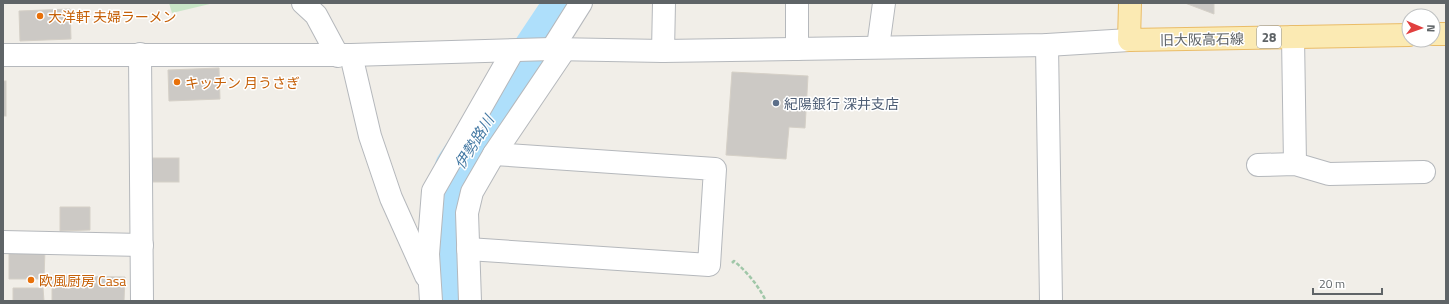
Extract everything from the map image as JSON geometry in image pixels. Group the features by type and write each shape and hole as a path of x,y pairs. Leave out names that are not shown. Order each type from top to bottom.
{"main road":[{"path":"1129,40 1130,3"},
{"name":"旧大阪高石線","path":"1129,40 1401,35"}],"street":[{"path":"303,3 316,15 344,55 391,198 431,293"},
{"path":"470,301 467,213 472,192 581,3"},
{"path":"663,51 664,3"},
{"path":"797,3 797,49"},
{"path":"878,47 884,3"},
{"path":"1293,37 1295,164"},
{"path":"3,55 344,55 555,49 663,51 1047,45 1129,40"},
{"path":"1047,45 1051,301"},
{"path":"431,293 428,254 433,190 517,50"},
{"path":"140,54 142,301"},
{"path":"468,249 709,265 715,169 494,154"},
{"path":"1258,165 1295,164 1329,174 1424,172"},
{"path":"3,242 142,245"}],"path":[{"path":"728,265 734,262 744,270 761,290 766,301"}],"green space":[{"path":"169,3 214,3 172,13"}],"building":[{"path":"1185,3 1214,3 1214,14"},
{"path":"70,9 71,39 20,41 19,11"},
{"path":"219,68 220,99 169,101 168,70"},
{"path":"732,72 808,76 805,128 789,127 786,159 726,155"},
{"path":"3,81 6,81 6,116 3,116"},
{"path":"149,158 179,158 179,182 149,182"},
{"path":"60,207 90,207 90,230 60,231"},
{"path":"9,250 45,250 44,279 9,279"},
{"path":"52,276 125,277 124,301 52,301"},
{"path":"13,288 43,288 44,301 13,301"}],"waterway":[{"name":"伊勢路川","path":"448,301 444,204 456,167 565,3"}],"place":[{"name":"大洋軒 夫婦ラーメン","path":"40,16"},
{"name":"キッチン 月うさぎ","path":"177,82"},
{"name":"紀陽銀行 深井支店","path":"776,103"},
{"name":"欧風厨房 Casa","path":"31,280"}]}
